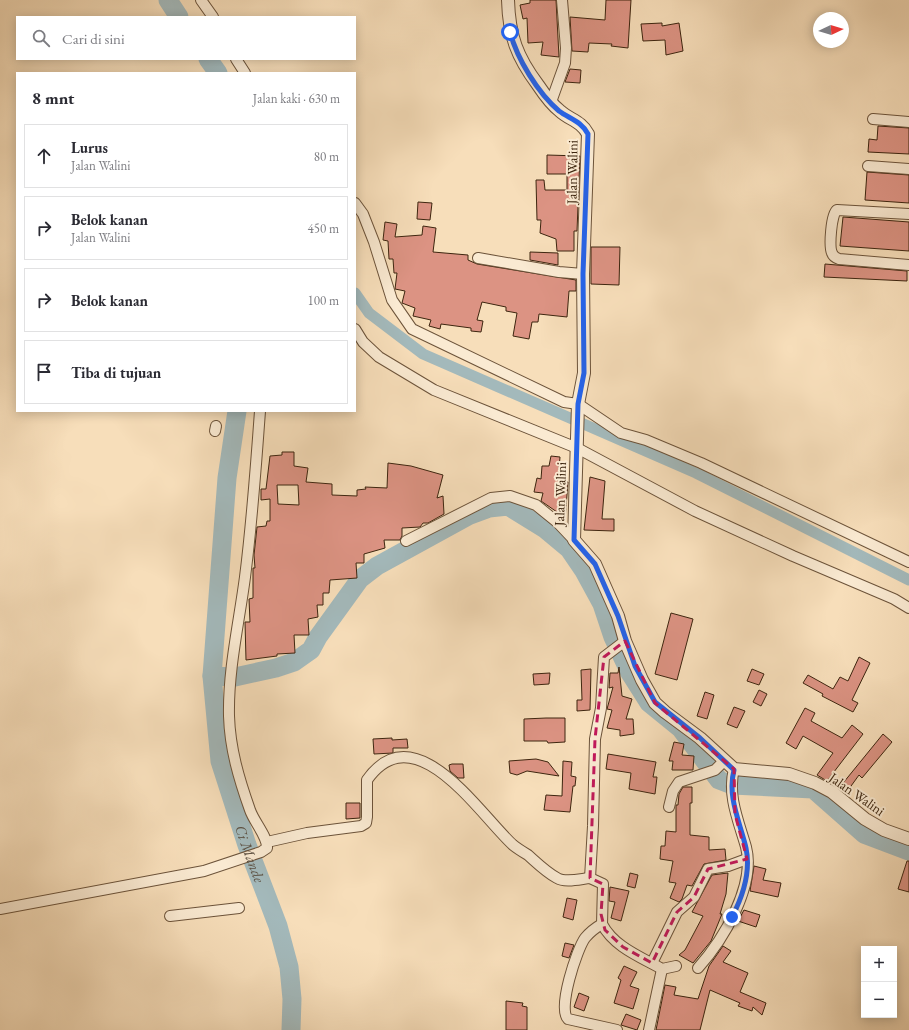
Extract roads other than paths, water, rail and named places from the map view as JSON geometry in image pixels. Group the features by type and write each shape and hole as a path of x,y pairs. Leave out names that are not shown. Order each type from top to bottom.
{"street":[{"path":"201,0 212,16"},
{"name":"Jalan Walini","path":"508,0 509,20 514,46 530,75 559,111 579,123 588,134 583,274 584,373 578,406 574,540 595,564 618,616 623,642 655,702 700,738 715,768 732,778 789,774 815,783 832,792 865,819 884,830 909,839"},
{"path":"551,102 565,63 566,48 562,0"},
{"path":"237,60 244,72"},
{"path":"873,119 909,122"},
{"path":"868,166 909,169"},
{"path":"356,205 363,214 374,242 392,300 412,329 564,402 578,406 621,433 646,440 701,463 909,562"},
{"path":"909,214 837,210 832,215 831,251 834,257 839,259 909,265"},
{"path":"478,258 559,272 583,274"},
{"path":"356,331 363,342 379,357 434,390 577,445 695,511 793,556 894,599 909,608"},
{"path":"0,909 204,871 261,852 267,848 267,842 250,812 231,747 229,714 253,515 260,412"},
{"path":"406,541 491,498 510,496 536,505 558,522 574,540"},
{"path":"590,878 594,826 595,739 601,708 604,657 623,642"},
{"path":"267,842 307,833 361,826 366,823 367,817 367,780 381,764 392,759 406,757 422,761 440,771 463,791 514,845 558,879 570,880 590,878 603,884 602,924 605,930 619,944 662,969 676,966"},
{"path":"669,807 673,791 679,782 715,768"},
{"path":"698,968 708,958 741,901 745,883 747,859 746,849 735,814 732,778"},
{"path":"652,963 677,912 694,897 701,886 708,869 728,866 747,859"},
{"path":"170,916 240,908"},
{"path":"602,924 593,928 584,938 579,950 569,979 565,1013 568,1019 617,1030"},
{"path":"649,1030 662,969"}],"waterway":[{"path":"168,0 178,16"},
{"path":"209,60 217,72"},
{"path":"356,294 369,313 423,354 696,473 909,580"},
{"path":"237,412 227,478 212,676 235,677 276,668 294,662 311,650 318,637 360,579 377,566 470,515 489,508 508,506 545,529 569,549 584,571 602,604 613,637 630,673 649,703 681,729 719,780 732,785 813,789 864,834 909,851"},
{"name":"Ci Mande","path":"212,676 220,761 247,845 278,926 289,967 292,999 291,1030"}]}
